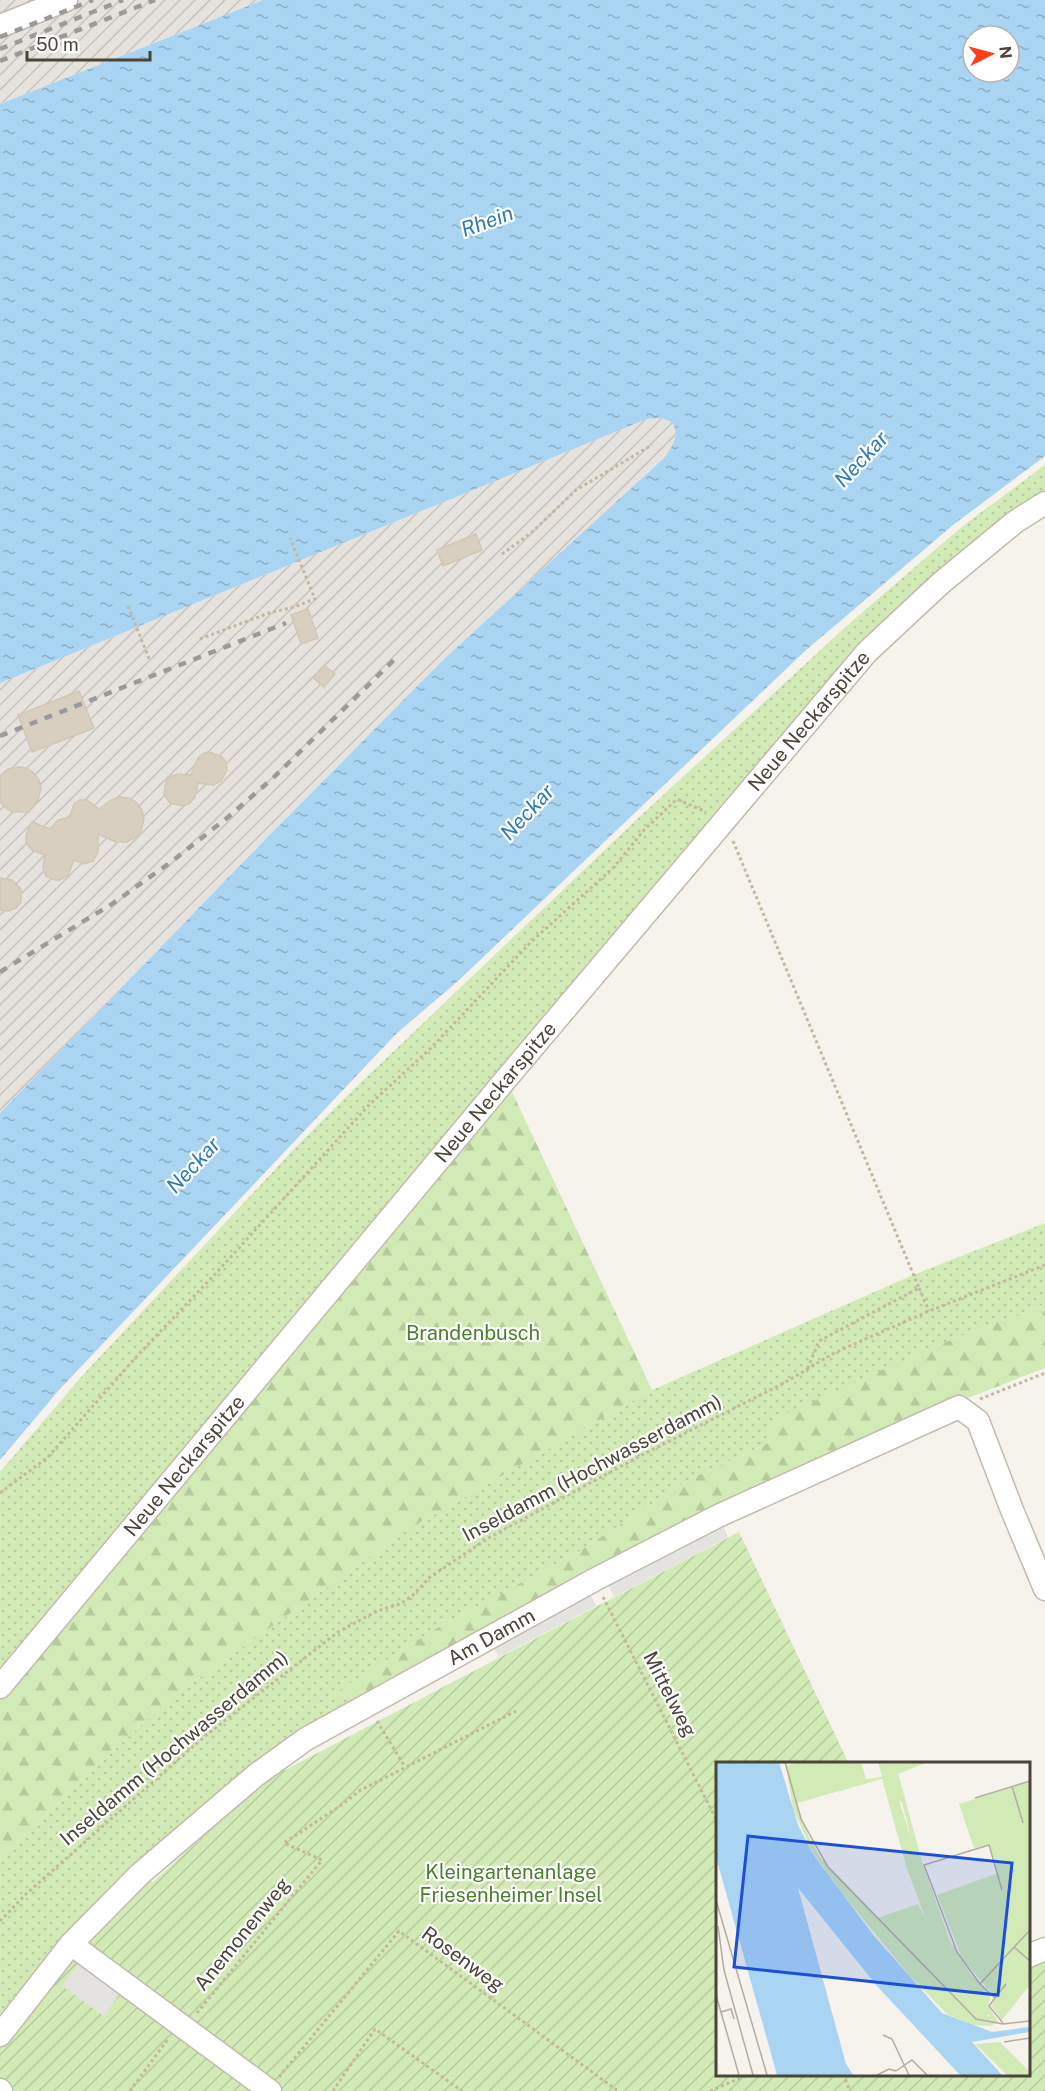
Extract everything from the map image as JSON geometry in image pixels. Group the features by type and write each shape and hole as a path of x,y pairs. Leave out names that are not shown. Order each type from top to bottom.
{"street":[{"path":"0,26 66,0"},
{"name":"Neue Neckarspitze","path":"0,1688 483,1106 867,652 941,583 1015,522 1045,503"},
{"path":"959,1407 978,1421 1045,1589"},
{"name":"Am Damm","path":"0,2035 71,1944 140,1874 256,1775 306,1739 594,1580 718,1515 959,1407"},
{"path":"71,1944 269,2090"},
{"path":"1030,1956 1045,1949"}],"path":[{"path":"502,554 531,533 576,490 652,445"},
{"path":"200,639 269,613 315,599 290,538"},
{"path":"128,606 150,660"},
{"path":"0,1493 48,1457 136,1357 226,1263 369,1105 430,1049 531,942 614,867 644,830 677,799 724,820 929,1311"},
{"name":"Inseldamm (Hochwasserdamm)","path":"0,1921 26,1894 205,1736 338,1632 377,1611 400,1604 412,1596 430,1577 490,1537 642,1455 784,1383 834,1353 929,1311 1045,1265"},
{"path":"807,1370 819,1341 919,1288"},
{"path":"959,1407 1045,1373"},
{"name":"Mittelweg","path":"594,1580 716,1819"},
{"path":"367,1704 405,1767 516,1712"},
{"name":"Anemonenweg","path":"130,2091 322,1860 284,1843 359,1791 405,1767"},
{"name":"Rosenweg","path":"269,2090 399,1930 618,2091"},
{"path":"333,2091 375,2029 462,2091"},
{"path":"710,2091 745,2076"},
{"path":"844,2076 850,2091"}],"shaded area":[{"path":"0,0 263,0 0,104"},
{"path":"662,418 673,423 676,432 673,445 664,458 444,659 0,1113 0,683 647,419"},
{"path":"718,1516 728,1537 614,1597 604,1575"},
{"path":"585,1585 596,1606 499,1657 487,1638"},
{"path":"80,1961 121,1992 104,2016 62,1986"}],"green space":[{"path":"1045,465 1045,503 867,652 0,1687 0,1472 82,1376 296,1147 634,822 851,622 964,525"},
{"name":"Brandenbusch","path":"506,1079 652,1390 409,1529 168,1700 0,1857 0,1687"},
{"path":"1045,1223 1045,1304 930,1348 769,1443 690,1479 578,1552 437,1628 329,1697 364,1697 156,1846 90,1910 0,2022 0,1857 168,1700 409,1529 652,1390 913,1275"},
{"path":"1045,1304 1045,1368 960,1401 364,1697 327,1698 437,1628 578,1552 690,1479 769,1443 770,1421 930,1348"},
{"name":"Kleingartenanlage Friesenheimer Insel","path":"739,1532 848,1762 716,1762 716,2076 1030,2076 1030,1962 1045,1955 1045,2091 0,2091 0,2046 78,1944 145,1877 153,1882 266,1780"}],"water":[{"path":"263,0 1045,0 1045,456 953,525 805,651 458,981 396,1034 59,1390 0,1460 0,1113 444,659 664,458 675,437 673,423 662,418 647,419 0,683 0,104"}],"building":[{"path":"476,534 482,550 443,566 437,550"},
{"path":"308,609 318,638 301,644 291,615"},
{"path":"324,665 335,674 324,687 313,678"},
{"path":"79,691 94,728 32,752 18,715"},
{"path":"209,752 222,757 226,762 227,770 221,781 213,785 198,783 195,797 190,803 182,806 170,803 164,794 166,781 171,776 179,774 191,775 197,760 202,754"},
{"path":"18,767 33,772 39,780 41,789 38,800 29,812 13,812 0,802 0,776 8,769"},
{"path":"120,797 136,802 142,810 144,819 141,831 136,837 127,842 116,842 98,834 98,852 93,861 83,864 74,860 68,875 60,880 46,876 43,867 45,855 32,850 26,843 26,835 32,822 50,829 58,820 70,817 74,804 80,800 87,800 99,809 111,800"},
{"path":"0,878 12,880 21,889 21,902 16,908 8,911 0,910"}],"railway":[{"path":"0,37 93,0"},
{"path":"0,49 123,0"},
{"path":"0,61 155,0"},
{"path":"0,736 286,623"},
{"path":"0,972 112,904 227,818 272,779 395,659"}],"water label":[{"name":"Rhein","path":"487,221"},
{"name":"Neckar","path":"861,459"},
{"name":"Neckar","path":"527,812"},
{"name":"Neckar","path":"193,1165"}]}
